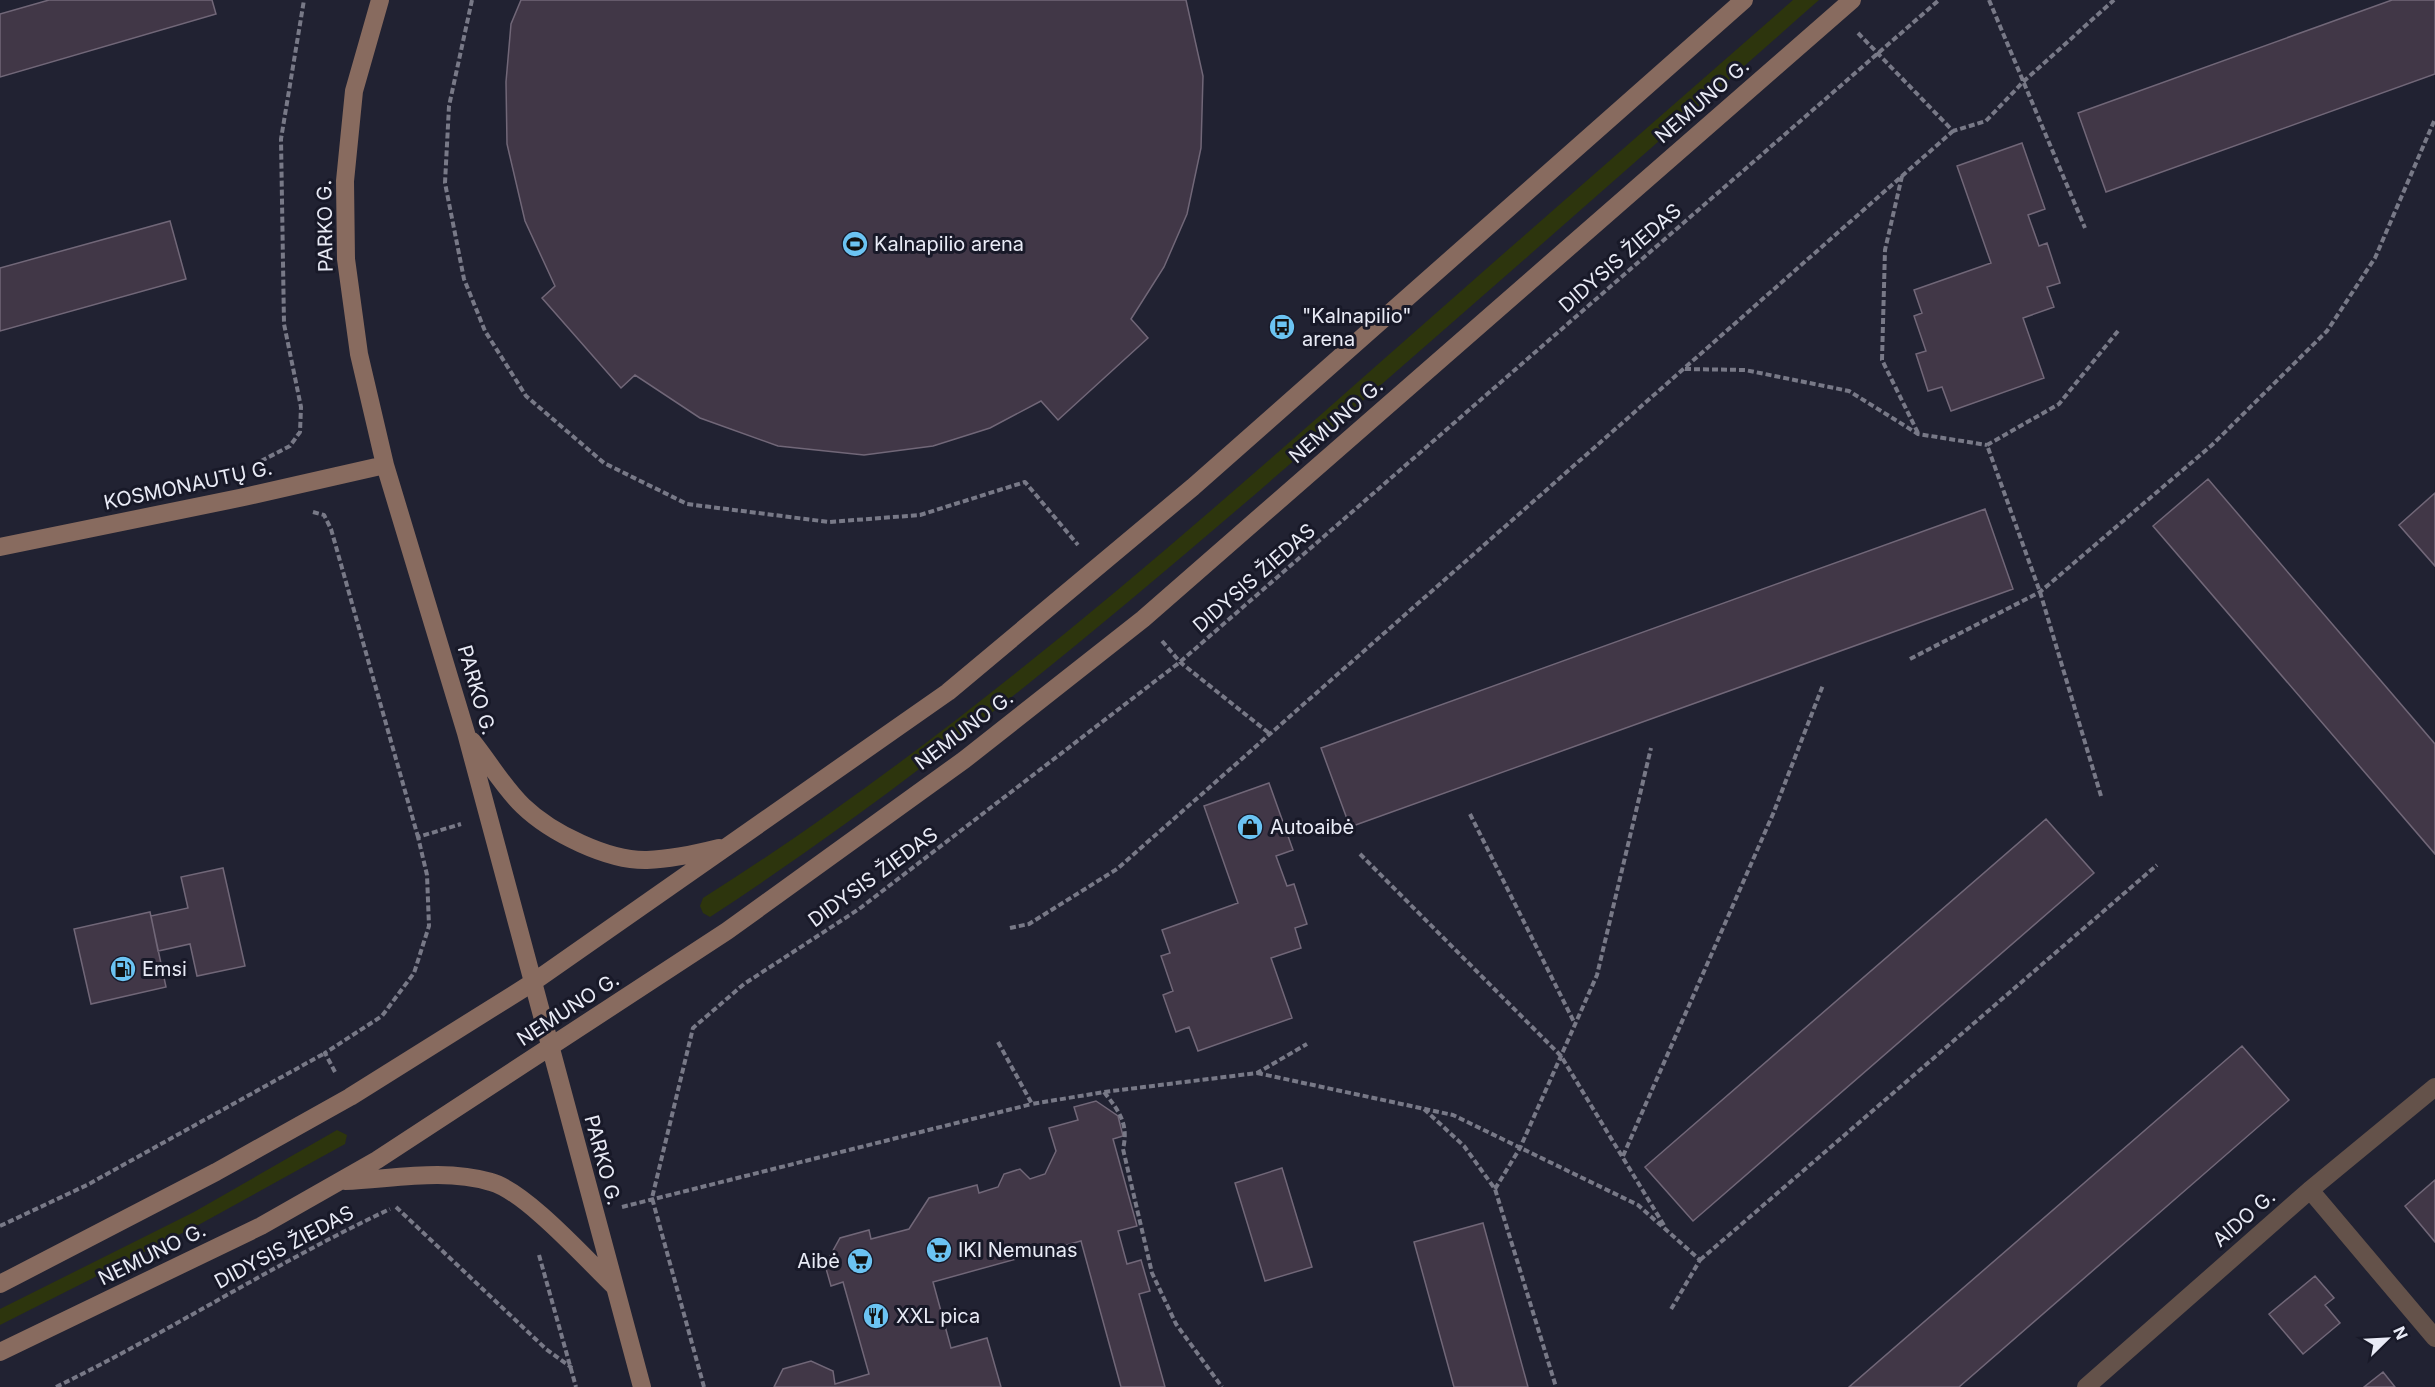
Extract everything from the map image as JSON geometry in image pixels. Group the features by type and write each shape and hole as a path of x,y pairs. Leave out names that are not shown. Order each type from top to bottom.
{"main road":[{"name":"PARKO G.","path":"380,0 354,91 345,180 346,259 359,354 386,465 489,815 532,983 642,1387"},
{"name":"NEMUNO G.","path":"0,1284 216,1172 350,1097 532,983 948,692 1097,568 1744,0"},
{"name":"NEMUNO G.","path":"0,1352 241,1236 340,1182 550,1048 755,910 964,760 1143,619 1845,6"},
{"name":"KOSMONAUTŲ G.","path":"0,548 386,465"},
{"path":"466,733 522,805 545,823 579,843 626,858 645,860 684,856 730,846"},
{"path":"340,1182 449,1174 493,1182 527,1202 614,1286"}],"street":[{"name":"AIDO G.","path":"2086,1387 2310,1190 2435,1087"},
{"path":"2310,1190 2435,1338"}],"path":[{"path":"259,461 290,447 300,432 301,406 284,324 281,139 304,0"},
{"path":"472,0 449,106 445,183 464,279 485,331 526,396 604,463 687,504 829,522 920,515 1025,482 1097,568"},
{"name":"DIDYSIS ŽIEDAS","path":"652,1198 693,1028 744,984 878,895 1180,662 1939,0"},
{"path":"1989,0 2085,228"},
{"path":"1010,928 1029,924 1117,868 1953,131 1986,121 2024,82 2114,0"},
{"path":"1845,6 1877,53 1953,131"},
{"path":"1910,659 2040,592 2212,445 2327,331 2376,258 2435,119"},
{"path":"1902,176 1885,250 1882,360 1918,434"},
{"path":"1684,369 1745,370 1849,391 1918,434 1987,445 2059,404 2118,331"},
{"path":"1987,445 2040,592 2102,796"},
{"path":"0,1226 87,1185 324,1053 382,1016 414,973 429,926 427,875 331,529 324,515 308,511"},
{"path":"1143,619 1180,662 1270,734"},
{"path":"1623,1156 1773,814 1822,686"},
{"path":"1495,1189 1520,1148 1597,975 1651,748"},
{"path":"1470,814 1575,1024"},
{"path":"418,837 489,815"},
{"path":"1360,854 1561,1056 1668,1232"},
{"path":"1670,1311 1700,1260 2157,865"},
{"path":"999,1042 1032,1104"},
{"path":"1257,1073 1307,1044"},
{"path":"324,1053 350,1097"},
{"path":"704,1387 652,1198 1032,1104 1104,1092 1257,1073 1453,1115 1638,1204 1700,1260"},
{"path":"1104,1092 1123,1117 1126,1135 1123,1149 1152,1273 1176,1324 1222,1387"},
{"path":"1423,1109 1464,1146 1495,1189 1556,1387"},
{"path":"384,1179 395,1206 546,1349 572,1368"},
{"name":"DIDYSIS ŽIEDAS","path":"56,1387 119,1356 204,1307 404,1202"},
{"path":"534,1246 543,1264 576,1387"}],"green space":[{"path":"1793,0 1819,0 1335,425 1108,619 1031,682 873,803 710,917 703,913 700,906 703,898 793,839 880,777 1050,646 1133,577 1296,437"},
{"path":"337,1130 347,1135 345,1144 202,1223 0,1325 0,1309 194,1212"}],"building":[{"path":"49,0 212,0 216,14 0,77 0,14"},
{"name":"Kalnapilio arena","path":"521,0 1186,0 1203,76 1201,148 1187,214 1164,267 1131,319 1148,338 1058,420 1041,401 990,428 933,446 864,455 778,446 700,418 635,375 621,388 542,298 555,286 525,221 507,144 506,82 511,24"},
{"path":"2392,0 2435,0 2435,74 2106,192 2078,113"},
{"path":"2022,143 2045,209 2028,215 2039,246 2047,243 2060,283 2047,287 2054,307 2023,318 2044,378 1951,411 1942,387 1928,391 1916,354 1926,351 1914,316 1922,313 1914,290 1991,263 1957,166"},
{"path":"170,221 186,279 0,331 0,268"},
{"path":"2208,479 2435,744 2435,854 2153,526"},
{"path":"2435,493 2435,566 2399,525"},
{"path":"1985,509 2013,589 1350,827 1321,748"},
{"path":"1269,783 1293,850 1276,856 1287,886 1294,884 1307,924 1295,928 1301,948 1271,958 1292,1018 1198,1051 1189,1027 1176,1032 1163,995 1173,991 1161,956 1170,953 1162,930 1238,903 1204,806"},
{"path":"2046,819 2094,873 1693,1221 1645,1167"},
{"path":"223,868 245,966 197,976 190,944 158,951 151,916 188,908 181,877"},
{"name":"Emsi","path":"150,912 166,987 91,1004 74,929"},
{"path":"2242,1046 2289,1100 1959,1387 1849,1387"},
{"name":"IKI Nemunas","path":"1096,1101 1118,1116 1123,1136 1113,1139 1137,1226 1118,1231 1127,1264 1141,1260 1150,1291 1139,1294 1165,1387 1121,1387 1081,1241 933,1282 951,1348 987,1338 1001,1387 774,1387 783,1369 811,1361 833,1371 835,1384 869,1374 843,1282 831,1286 825,1265 840,1238 869,1230 871,1239 909,1229 929,1198 977,1185 979,1193 998,1187 1004,1174 1020,1169 1030,1179 1045,1174 1056,1151 1049,1128 1078,1120 1074,1107"},
{"path":"1282,1168 1312,1267 1265,1281 1235,1183"},
{"path":"2435,1180 2435,1242 2405,1206"},
{"path":"1483,1223 1528,1387 1454,1387 1414,1242"},
{"path":"2315,1276 2334,1298 2325,1305 2340,1323 2303,1354 2269,1314"},
{"path":"2383,1372 2395,1387 2364,1387"}],"place":[{"name":"Kalnapilio arena","path":"855,244"},
{"name":"\"Kalnapilio\" arena","path":"1282,327"},
{"name":"Autoaibė","path":"1250,827"},
{"name":"Emsi","path":"123,969"},
{"name":"IKI Nemunas","path":"939,1250"},
{"name":"Aibė","path":"860,1261"},
{"name":"XXL pica","path":"876,1316"}]}
